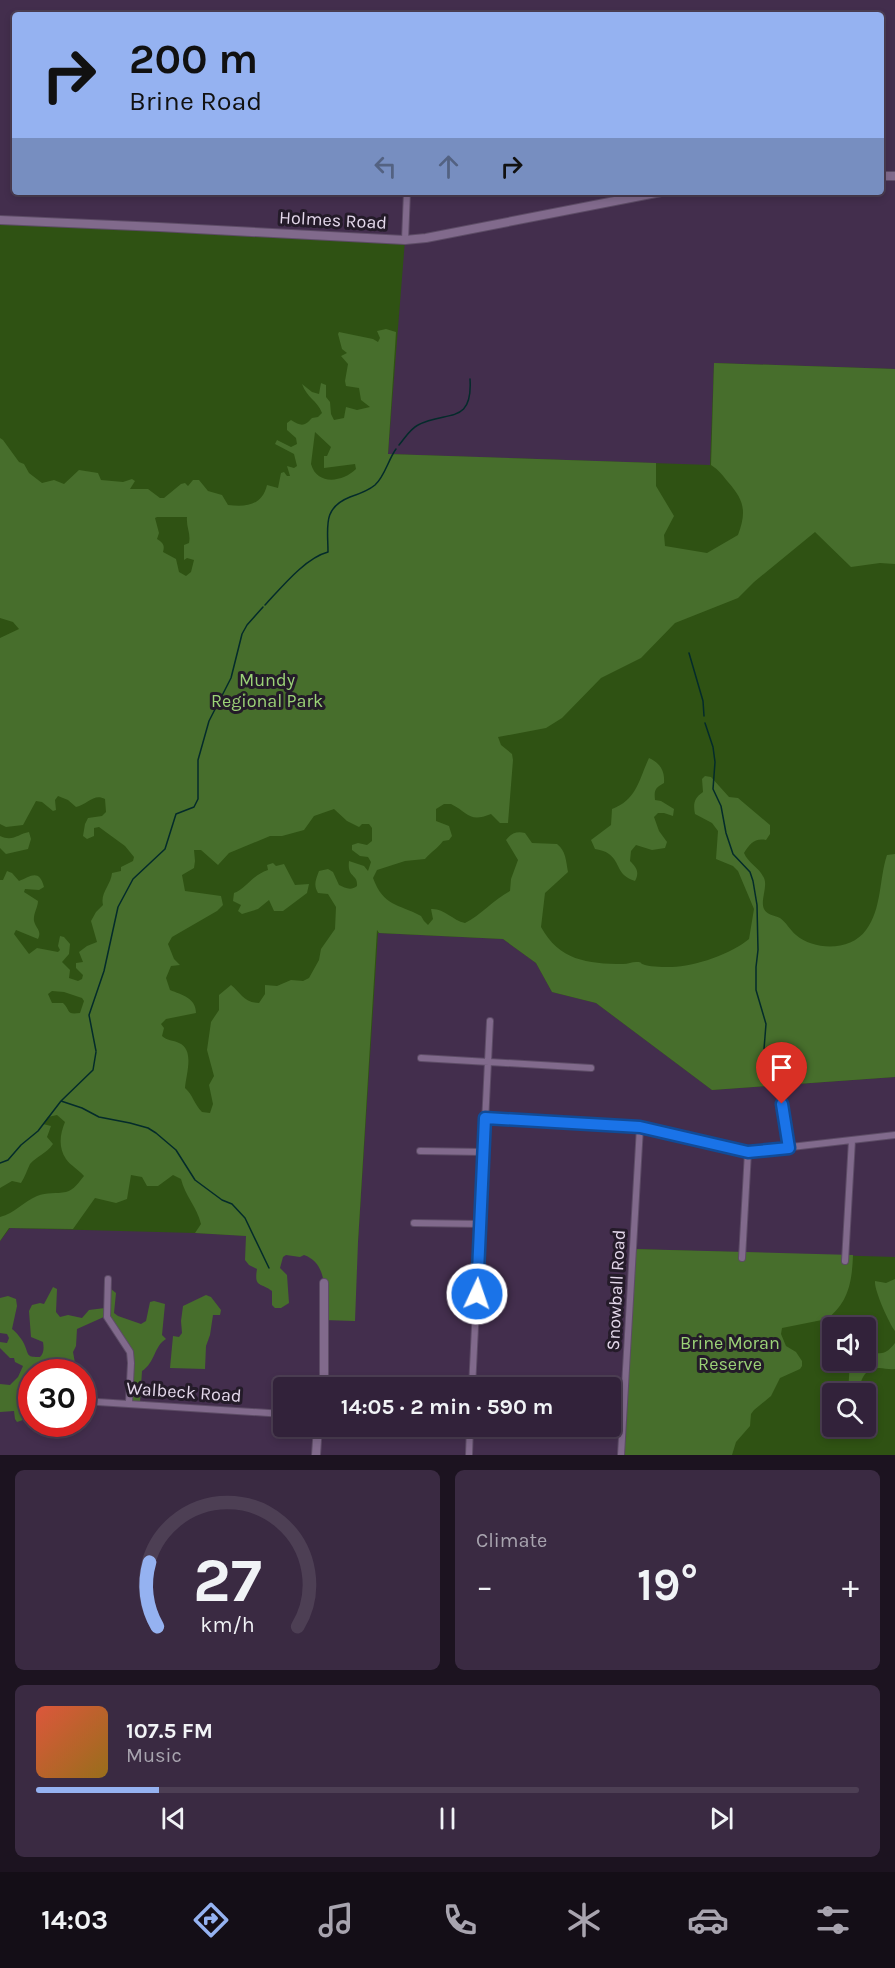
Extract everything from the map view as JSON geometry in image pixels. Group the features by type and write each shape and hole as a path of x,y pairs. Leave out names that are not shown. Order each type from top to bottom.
{"street":[{"path":"405,240 407,195"},
{"name":"Holmes Road","path":"0,220 405,240 426,238 646,195"},
{"path":"473,1377 490,1021"},
{"path":"422,1058 591,1068"},
{"path":"782,1104 789,1148"},
{"path":"485,1118 640,1127 748,1152 895,1135"},
{"name":"Snowball Road","path":"621,1455 640,1127"},
{"path":"845,1261 852,1140"},
{"path":"420,1151 483,1152"},
{"path":"742,1258 748,1152"},
{"path":"414,1223 481,1224"},
{"path":"108,1279 107,1317 128,1347 131,1358 129,1402"},
{"path":"324,1283 324,1377"},
{"name":"Walbeck Road","path":"96,1401 273,1413"},
{"path":"316,1455 317,1437"},
{"path":"469,1455 470,1437"}],"green space":[{"name":"Mundy Regional Park","path":"0,220 405,240 388,454 710,465 714,363 895,369 895,1077 712,1090 596,1003 552,992 536,963 503,939 378,933 358,1242 195,1233 10,1228 0,1241"},
{"name":"Mundy Regional Park","path":"386,329 396,332 388,454 656,463 656,486 674,516 664,535 665,546 707,553 738,535 743,512 738,494 711,465 714,363 895,369 895,564 880,563 851,567 815,532 738,598 675,623 641,658 601,678 562,718 546,728 498,737 501,745 512,754 513,760 508,823 500,823 491,814 478,818 469,816 451,804 444,804 436,809 436,821 449,826 452,836 449,840 443,841 425,859 405,861 377,870 373,878 387,899 421,916 428,925 433,919 431,909 440,910 465,923 510,891 511,879 518,860 506,840 514,833 525,833 532,843 557,844 565,856 568,872 545,893 541,927 556,947 575,958 598,963 641,962 651,966 672,967 702,962 723,954 749,939 754,909 738,871 733,866 716,859 718,831 712,823 695,814 695,801 703,792 702,779 705,776 711,777 729,797 738,798 770,825 770,834 766,840 753,842 744,853 764,878 763,905 765,911 780,918 794,933 813,944 842,945 859,937 866,930 878,903 887,855 895,854 895,1077 712,1090 596,1003 552,992 536,963 503,939 379,933 377,930 355,1321 324,1320 324,1283 318,1266 312,1259 304,1255 283,1257 280,1268 287,1275 289,1303 281,1308 275,1308 272,1305 272,1291 257,1282 257,1269 245,1260 246,1236 195,1233 201,1224 199,1218 181,1179 173,1175 158,1186 147,1186 142,1177 131,1175 127,1199 116,1203 95,1198 73,1229 9,1228 0,1241 0,1217 37,1196 69,1191 84,1176 63,1154 61,1140 65,1122 57,1115 48,1117 43,1124 51,1126 47,1137 53,1144 30,1164 21,1183 12,1181 0,1188 0,880 3,880 7,871 19,881 34,875 40,877 44,887 39,890 25,889 24,892 38,901 34,918 39,931 38,939 16,930 14,934 29,954 37,948 58,952 60,936 64,937 70,944 69,954 62,962 70,970 69,978 78,981 83,975 76,968 76,963 83,962 79,952 97,942 91,921 103,905 103,897 112,873 121,871 121,867 133,861 134,857 125,846 99,827 94,828 94,836 87,839 83,836 88,818 102,816 106,812 105,799 101,797 76,807 68,800 58,796 55,800 56,810 53,811 42,802 36,801 23,825 6,827 0,824 0,638 19,629 13,622 0,618 0,438 19,462 24,464 29,473 42,483 54,480 64,484 79,470 98,473 101,480 123,482 132,479 135,481 130,489 148,489 160,498 164,498 181,484 185,483 188,486 193,480 199,480 208,491 222,495 228,505 252,504 265,492 267,485 278,488 281,473 284,472 290,476 287,466 294,468 297,466 294,454 275,444 277,440 291,447 297,444 296,438 287,430 287,423 291,420 304,424 322,413 302,384 312,392 319,394 321,383 326,385 326,397 330,402 334,420 344,418 346,407 357,410 370,407 361,400 359,388 346,386 348,364 341,356 347,353 342,349 338,334 339,332 378,342 380,338 377,331","holes":["315,432 331,447 327,456 324,456 324,468 355,464 356,469 344,477 331,480 319,476 311,464","187,517 189,543 184,545 184,560 187,558 194,560 191,572 186,576 179,572 176,559 163,552 163,544 157,539 159,533 155,518","334,809 347,821 359,827 362,824 369,824 372,828 372,841 367,845 358,843 352,845 352,850 360,856 368,857 371,862 368,871 364,866 349,861 350,871 357,882 357,886 350,889 339,885 333,872 328,869 319,871 316,887 318,893 328,894 336,907 335,929 321,949 319,960 309,978 303,981 291,980 277,986 265,985 265,994 259,1003 246,999 231,985 219,995 219,1010 211,1022 207,1050 214,1076 209,1085 213,1104 210,1113 202,1112 185,1088 187,1051 184,1046 162,1036 164,1028 161,1024 166,1019 196,1013 191,1000 170,990 166,978 171,966 180,965 174,959 168,944 172,937 217,911 223,905 221,896 185,891 182,875 194,868 194,850 201,850 218,865 229,853 270,836 282,836 304,830 314,816","52,991 64,992 82,998 84,1001 80,1013 70,1013 63,1003 52,1003 48,994"]},
{"path":"649,758 659,765 664,775 664,783 656,790 655,800 674,809 673,816 658,813 654,817 659,831 667,842 665,848 652,850 636,845 631,851 630,861 637,872 635,881 625,876 613,857 604,851 595,849 591,840 611,825 612,809 632,794"},
{"path":"29,832 31,839 28,849 6,854 0,848 0,836 12,838"},
{"path":"273,863 276,866 284,864 295,885 309,884 307,893 283,911 274,911 269,900 258,909 242,914 238,911 241,905 233,901 234,893 268,870 267,865"},
{"name":"Brine Moran Reserve","path":"633,1249 895,1257 895,1455 621,1455"},
{"name":"Brine Moran Reserve","path":"633,1249 853,1255 848,1290 834,1312 829,1317 822,1317 822,1320 782,1328 781,1334 786,1346 796,1352 802,1361 802,1366 780,1378 771,1396 754,1410 751,1414 750,1426 736,1442 732,1455 621,1455"},
{"path":"895,1279 895,1331 882,1306 875,1281 886,1283"},
{"path":"53,1287 57,1289 56,1312 60,1317 68,1315 82,1318 89,1310 105,1308 106,1316 77,1329 76,1346 73,1352 74,1359 18,1359 18,1364 0,1348 0,1342 7,1343 9,1338 7,1334 0,1333 0,1298 8,1296 16,1299 17,1306 12,1329 23,1341 29,1355 33,1357 40,1357 42,1354 43,1342 31,1337 29,1311 32,1305 44,1304"},
{"path":"111,1289 116,1293 114,1313 141,1324 146,1321 150,1302 165,1304 162,1335 166,1339 159,1346 150,1364 142,1371 140,1403 130,1402 131,1352 116,1330 106,1309"},
{"path":"206,1295 211,1297 221,1310 220,1315 213,1315 206,1346 205,1369 170,1368 173,1336 179,1337 182,1333 183,1306"},
{"path":"895,1343 895,1369 876,1369 876,1353 885,1352"},
{"path":"849,1371 869,1371 860,1383 849,1383"},
{"path":"18,1377 17,1422 14,1411 0,1412 0,1384 10,1385"}],"waterway":[{"path":"399,445 418,425 456,414 462,410 470,394 470,379"},
{"path":"265,605 302,567 319,555 328,552 328,519 331,513 341,501 375,485 396,449"},
{"path":"96,1051 89,1015 104,971 118,907 133,879 165,849 176,814 194,807 198,799 198,760 209,721 231,678 242,634 263,607"},
{"path":"689,653 703,701 704,716"},
{"path":"705,723 715,762 713,789 721,806 726,833 733,854 750,872 753,881 757,905 756,990 766,1024 764,1049"},
{"path":"0,1163 8,1160 38,1131 61,1101 93,1070 96,1052"},
{"path":"61,1101 99,1117 148,1128 156,1133 176,1150 195,1180 222,1200 232,1204 245,1218 269,1268"}],"route":[{"path":"477,1294 485,1118 640,1127 748,1152 789,1148 782,1104"}]}
